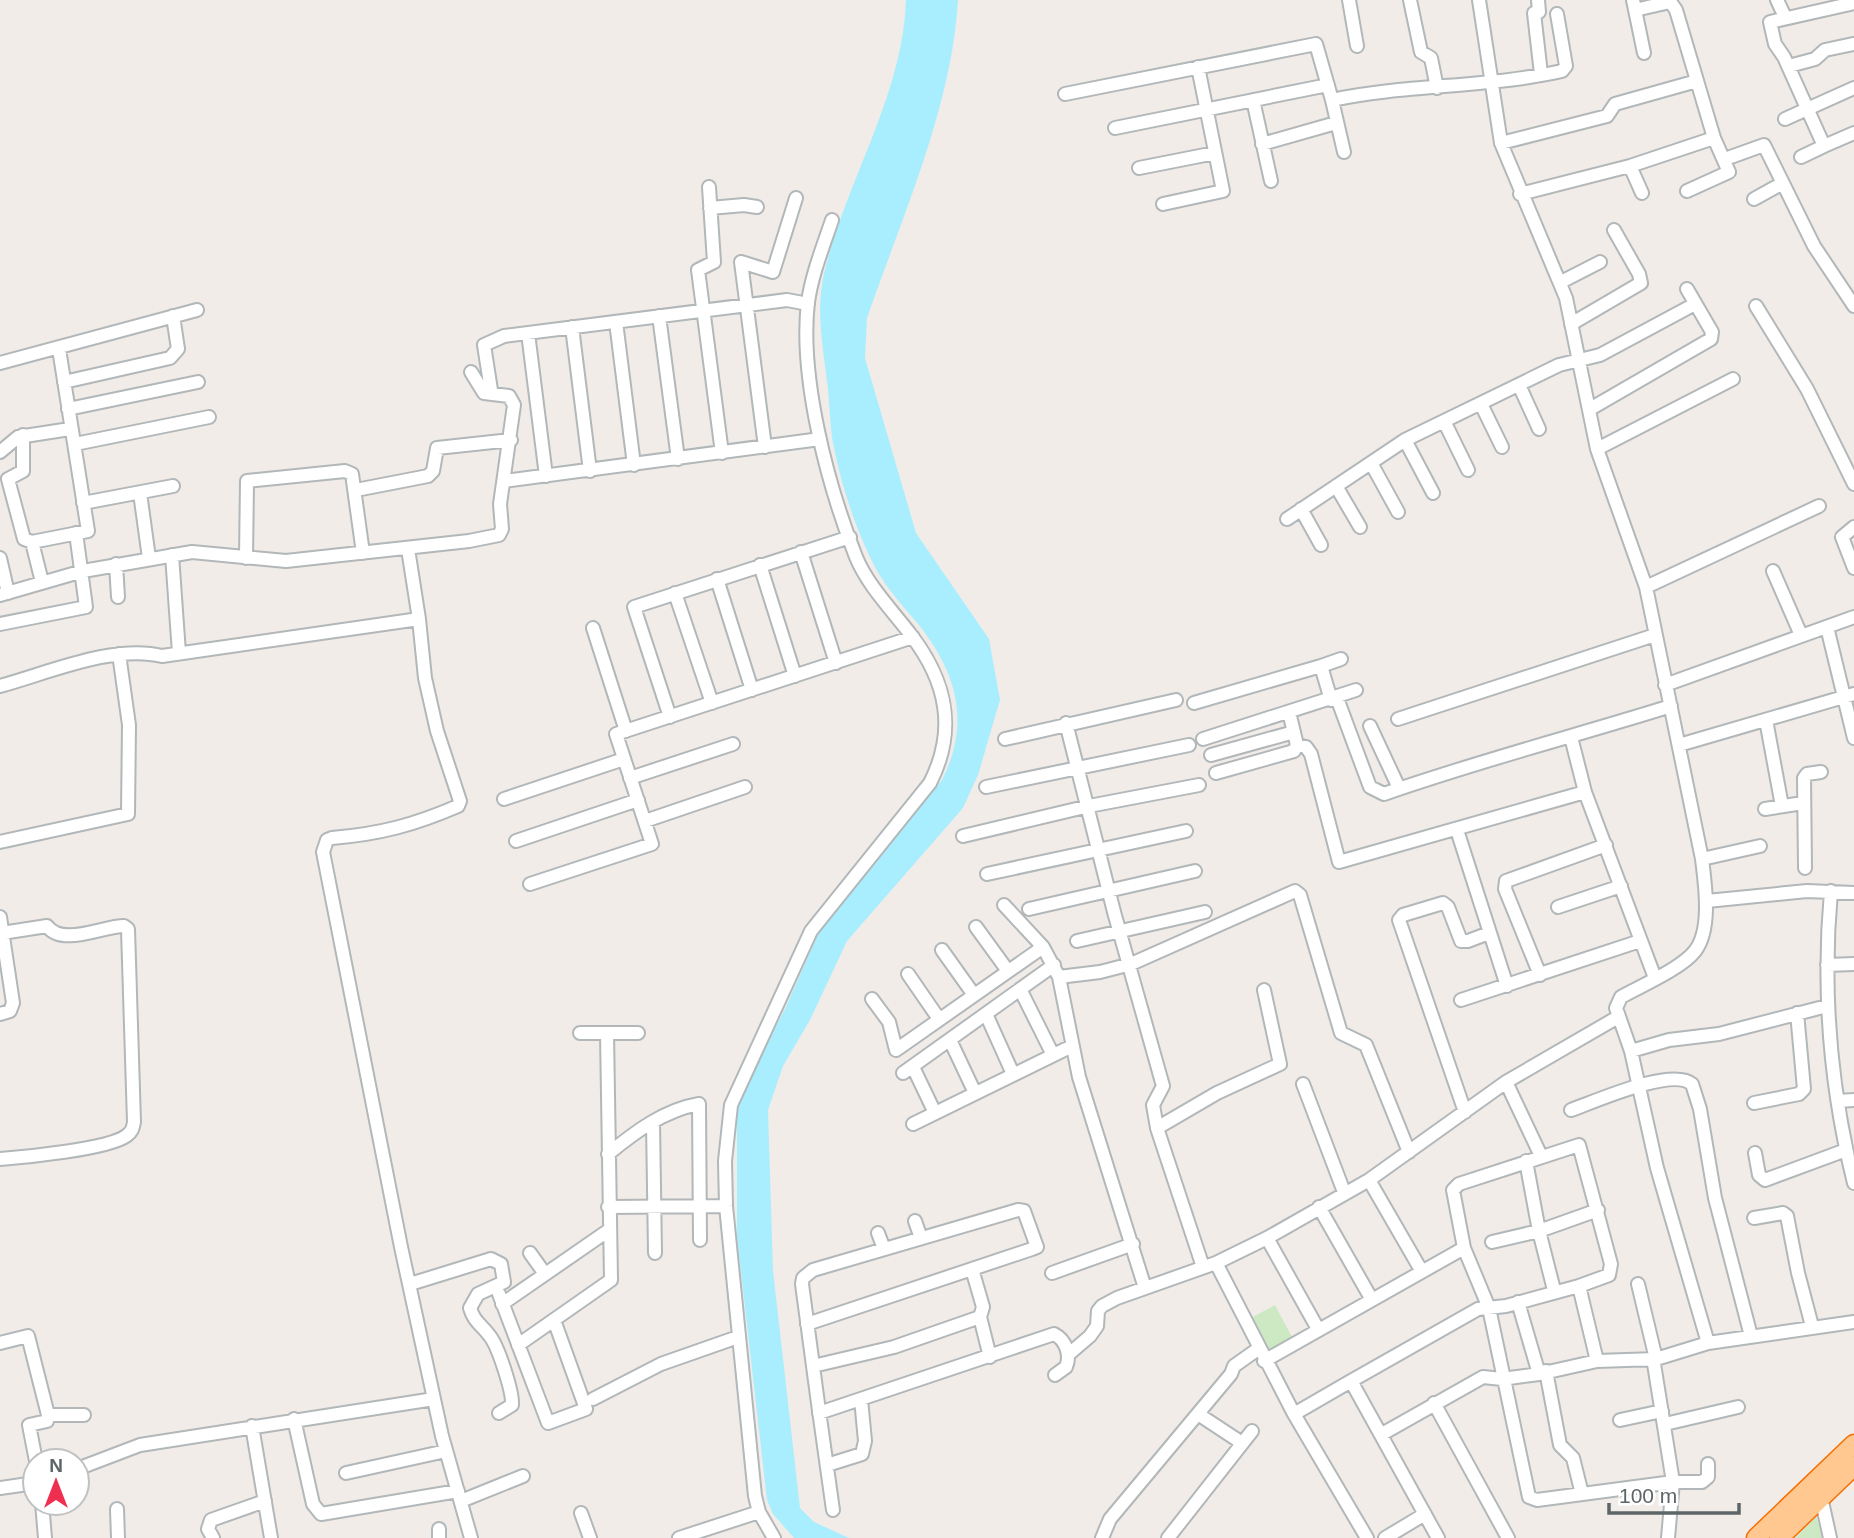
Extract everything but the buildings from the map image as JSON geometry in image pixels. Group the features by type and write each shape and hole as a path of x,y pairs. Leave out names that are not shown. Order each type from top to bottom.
{"highway":[{"path":"1756,1538 1854,1444"},
{"path":"1779,1538 1854,1466"}],"street":[{"path":"1349,0 1357,46"},
{"path":"1410,0 1421,52 1432,58 1437,88"},
{"path":"1479,0 1490,82 1502,143 1520,194 1561,282 1591,409 1597,449 1646,587 1702,859 1707,901 1698,947 1688,957 1618,1000 1618,1017 1641,1086 1657,1168 1708,1343"},
{"path":"1538,0 1539,12 1534,13 1541,74"},
{"path":"1777,0 1785,17"},
{"path":"1644,53 1634,5 1669,1 1675,10 1714,138 1729,174 1688,191"},
{"path":"1824,146 1789,66 1775,44 1770,22 1819,5 1854,3"},
{"path":"1332,100 1368,93 1490,82 1562,71 1566,66 1557,14"},
{"path":"1065,94 1316,44 1344,152"},
{"path":"1789,66 1815,59 1825,50 1853,44"},
{"path":"1163,204 1223,191 1198,67"},
{"path":"1502,143 1607,116 1615,103 1697,81"},
{"path":"1115,128 1328,85"},
{"path":"1786,119 1854,89"},
{"path":"1253,100 1271,181"},
{"path":"1262,144 1336,123"},
{"path":"1801,158 1854,133"},
{"path":"1520,194 1630,166 1714,138"},
{"path":"1725,159 1762,144 1814,246 1854,306"},
{"path":"1139,168 1215,153"},
{"path":"1630,166 1642,193"},
{"path":"1755,199 1782,184"},
{"path":"709,187 714,262 698,270 722,453"},
{"path":"765,447 741,262 773,272 796,198"},
{"path":"710,208 744,205 757,208"},
{"path":"774,1538 759,1512 738,1337 726,1206 725,1161 731,1105 767,1032 811,931 918,799 940,764 947,725 944,701 930,666 913,638 861,568 820,439 809,358 808,304 832,220"},
{"path":"1571,324 1641,283 1639,274 1614,230"},
{"path":"1561,282 1600,262"},
{"path":"1591,409 1711,339 1712,332 1687,289"},
{"path":"491,390 484,345 504,336 787,300 808,304"},
{"path":"1287,519 1405,440 1564,363 1580,362 1600,355 1695,304"},
{"path":"1756,306 1807,389 1854,484"},
{"path":"0,363 197,310"},
{"path":"64,382 170,358 178,349 173,316"},
{"path":"659,316 678,459"},
{"path":"616,322 634,465"},
{"path":"572,327 590,471"},
{"path":"528,333 546,476"},
{"path":"23,435 23,471 8,479 23,537 32,542 88,531 59,349"},
{"path":"0,558 4,594 83,571 172,555 209,552 286,561 408,549 499,534 503,526 500,504 514,420 512,399 484,393 471,372"},
{"path":"1597,449 1733,379"},
{"path":"68,409 198,382"},
{"path":"1519,385 1539,429"},
{"path":"1481,404 1502,447"},
{"path":"75,444 209,417"},
{"path":"1444,421 1468,470"},
{"path":"0,452 23,435 71,429"},
{"path":"504,481 820,439"},
{"path":"356,490 428,475 433,471 437,447 511,440"},
{"path":"1405,440 1433,492"},
{"path":"1371,463 1398,512"},
{"path":"246,558 246,485 249,479 345,471 352,474 356,490 363,553"},
{"path":"83,503 173,486"},
{"path":"1336,486 1360,527"},
{"path":"140,493 149,558"},
{"path":"1646,587 1819,506"},
{"path":"1301,509 1321,545"},
{"path":"1854,527 1842,537 1854,568"},
{"path":"0,624 55,611 85,608 83,571 76,533"},
{"path":"670,717 634,607 850,537"},
{"path":"32,542 42,582"},
{"path":"408,549 428,691 460,802 458,806 381,834 332,838 324,845 323,852 434,1399 471,1538"},
{"path":"801,552 836,663"},
{"path":"172,555 179,653"},
{"path":"116,564 118,597"},
{"path":"760,565 795,676"},
{"path":"1773,571 1801,635"},
{"path":"717,579 752,690"},
{"path":"675,593 712,703"},
{"path":"1665,685 1854,617"},
{"path":"0,685 119,654 142,651 162,656 419,618"},
{"path":"1827,627 1849,695 1854,738"},
{"path":"593,628 626,731"},
{"path":"1398,719 1655,635"},
{"path":"530,884 652,844 616,734 913,638"},
{"path":"0,842 128,814 129,724 119,654"},
{"path":"1194,703 1341,659"},
{"path":"1321,666 1370,787 1384,794 1504,753 1571,737 1671,706"},
{"path":"1203,739 1356,690"},
{"path":"1679,745 1849,695"},
{"path":"1005,739 1066,723 1176,701"},
{"path":"1216,773 1294,751 1297,745 1290,712"},
{"path":"1766,720 1782,806"},
{"path":"1066,723 1163,1086 1153,1105 1157,1128 1203,1267"},
{"path":"1370,726 1399,789"},
{"path":"1211,755 1294,732"},
{"path":"1571,737 1585,792 1655,978"},
{"path":"630,778 733,744"},
{"path":"986,787 1189,745"},
{"path":"1297,745 1306,747 1311,754 1339,862 1585,792"},
{"path":"504,799 624,759"},
{"path":"1805,868 1805,776 1821,772"},
{"path":"963,836 1089,806 1199,785"},
{"path":"645,821 745,787"},
{"path":"516,841 638,800"},
{"path":"1765,810 1803,803"},
{"path":"1458,830 1507,986"},
{"path":"987,874 1186,831"},
{"path":"1540,975 1506,889 1506,881 1606,845"},
{"path":"1702,859 1760,846"},
{"path":"1029,909 1195,871"},
{"path":"1558,907 1621,886"},
{"path":"1707,901 1831,891 1854,893"},
{"path":"1831,891 1827,965 1830,1058 1854,1183"},
{"path":"1059,977 1100,972 1131,964 1297,892 1341,1033 1366,1045 1409,1152"},
{"path":"1465,1112 1413,968 1399,920 1403,915 1443,903 1448,906 1461,940 1466,942 1489,933"},
{"path":"1004,905 1043,947 1059,977 1083,1092 1145,1287"},
{"path":"1077,941 1205,912"},
{"path":"0,917 13,1003 10,1011 0,1014"},
{"path":"0,1160 61,1152 122,1139 133,1129 134,1122 128,929 113,926 60,936 47,926 39,925 2,933"},
{"path":"976,927 1008,971"},
{"path":"1461,1000 1640,941"},
{"path":"872,999 889,1022 895,1050 1043,947"},
{"path":"942,950 974,995"},
{"path":"1827,965 1854,964"},
{"path":"935,1113 908,1070 1054,965"},
{"path":"908,974 939,1020"},
{"path":"1020,989 1053,1055"},
{"path":"1157,1128 1217,1093 1280,1064 1264,990"},
{"path":"1631,1051 1669,1040 1719,1034 1827,1006"},
{"path":"1755,1103 1799,1094 1804,1089 1797,1013"},
{"path":"986,1014 1013,1074"},
{"path":"1055,1375 1066,1367 1069,1354 1090,1336 1097,1326 1098,1311 1102,1306 1145,1287 1216,1263 1267,1238 1369,1180 1507,1082 1618,1017"},
{"path":"580,1033 639,1033"},
{"path":"518,1345 611,1280 607,1033"},
{"path":"950,1040 975,1093"},
{"path":"913,1124 1072,1046"},
{"path":"1571,1110 1641,1086 1679,1077 1692,1084 1715,1198 1751,1336"},
{"path":"1507,1082 1541,1156"},
{"path":"1303,1084 1344,1192"},
{"path":"1838,1101 1854,1100"},
{"path":"608,1154 653,1122 699,1104 700,1240"},
{"path":"653,1122 655,1253"},
{"path":"1294,1414 1478,1308 1489,1308 1518,1302 1604,1278 1610,1271 1598,1210 1580,1145 1459,1184 1453,1191 1464,1248 1489,1308 1529,1497 1537,1500 1705,1480 1708,1464"},
{"path":"1755,1153 1759,1175 1765,1180 1846,1150"},
{"path":"1526,1161 1539,1231 1554,1290"},
{"path":"1369,1180 1421,1270"},
{"path":"608,1207 726,1206"},
{"path":"1319,1207 1372,1300"},
{"path":"1492,1242 1539,1231 1598,1210"},
{"path":"807,1324 1037,1247 1024,1211 1012,1211 806,1274 802,1284 807,1324 819,1413 833,1510"},
{"path":"1754,1218 1783,1213 1787,1216 1812,1326"},
{"path":"915,1221 921,1238"},
{"path":"554,1320 586,1409 548,1423 500,1299 545,1274 609,1230"},
{"path":"878,1233 884,1249"},
{"path":"1267,1238 1318,1329"},
{"path":"1052,1273 1133,1244"},
{"path":"1102,1538 1110,1519 1231,1374 1234,1367 1318,1329 1464,1248"},
{"path":"530,1253 545,1274"},
{"path":"410,1284 491,1259 501,1264 504,1282 478,1294 470,1308 474,1321 492,1339 510,1390 512,1405 499,1413"},
{"path":"1216,1263 1261,1355 1367,1538"},
{"path":"972,1269 983,1307 980,1317 990,1357"},
{"path":"1638,1284 1656,1359 1654,1364 1673,1482 1668,1538"},
{"path":"1579,1286 1597,1361"},
{"path":"1518,1302 1542,1373 1560,1446 1573,1458 1581,1494"},
{"path":"813,1366 894,1347 980,1317"},
{"path":"1382,1434 1483,1377 1502,1379 1597,1361 1656,1359 1708,1343 1854,1322"},
{"path":"819,1413 1054,1334 1061,1338 1069,1354"},
{"path":"0,1343 28,1336 48,1415 47,1421 29,1425 33,1447"},
{"path":"593,1399 661,1364 738,1337"},
{"path":"1351,1381 1438,1538"},
{"path":"91,1464 140,1445 434,1399"},
{"path":"827,1465 862,1454 865,1441 861,1399"},
{"path":"1434,1403 1508,1538"},
{"path":"1620,1420 1738,1407"},
{"path":"1198,1413 1242,1443"},
{"path":"48,1415 84,1415"},
{"path":"294,1419 313,1504 321,1514 459,1496 523,1476"},
{"path":"252,1426 271,1538"},
{"path":"1168,1538 1252,1431"},
{"path":"346,1473 446,1451"},
{"path":"0,1488 21,1485"},
{"path":"1821,1497 1830,1538"},
{"path":"213,1538 208,1529 211,1520 265,1501"},
{"path":"117,1509 118,1538"},
{"path":"679,1538 759,1512"},
{"path":"581,1513 590,1538"},
{"path":"1385,1538 1424,1514"},
{"path":"43,1517 45,1538"}],"green space":[{"path":"1275,1305 1293,1339 1269,1352 1251,1318"},
{"path":"1816,1517 1823,1538 1795,1538"}],"water":[{"path":"906,0 958,0 954,40 936,121 867,318 865,358 916,533 989,639 1000,700 978,775 963,808 847,941 810,1020 783,1066 768,1110 773,1271 800,1508 814,1522 849,1538 794,1538 773,1514 767,1500 737,1237 737,1109 743,1089 785,1009 819,932 942,780 956,738 956,699 942,661 918,624 880,576 851,510 833,441 821,332 820,303 824,274 833,240 895,70"}]}
